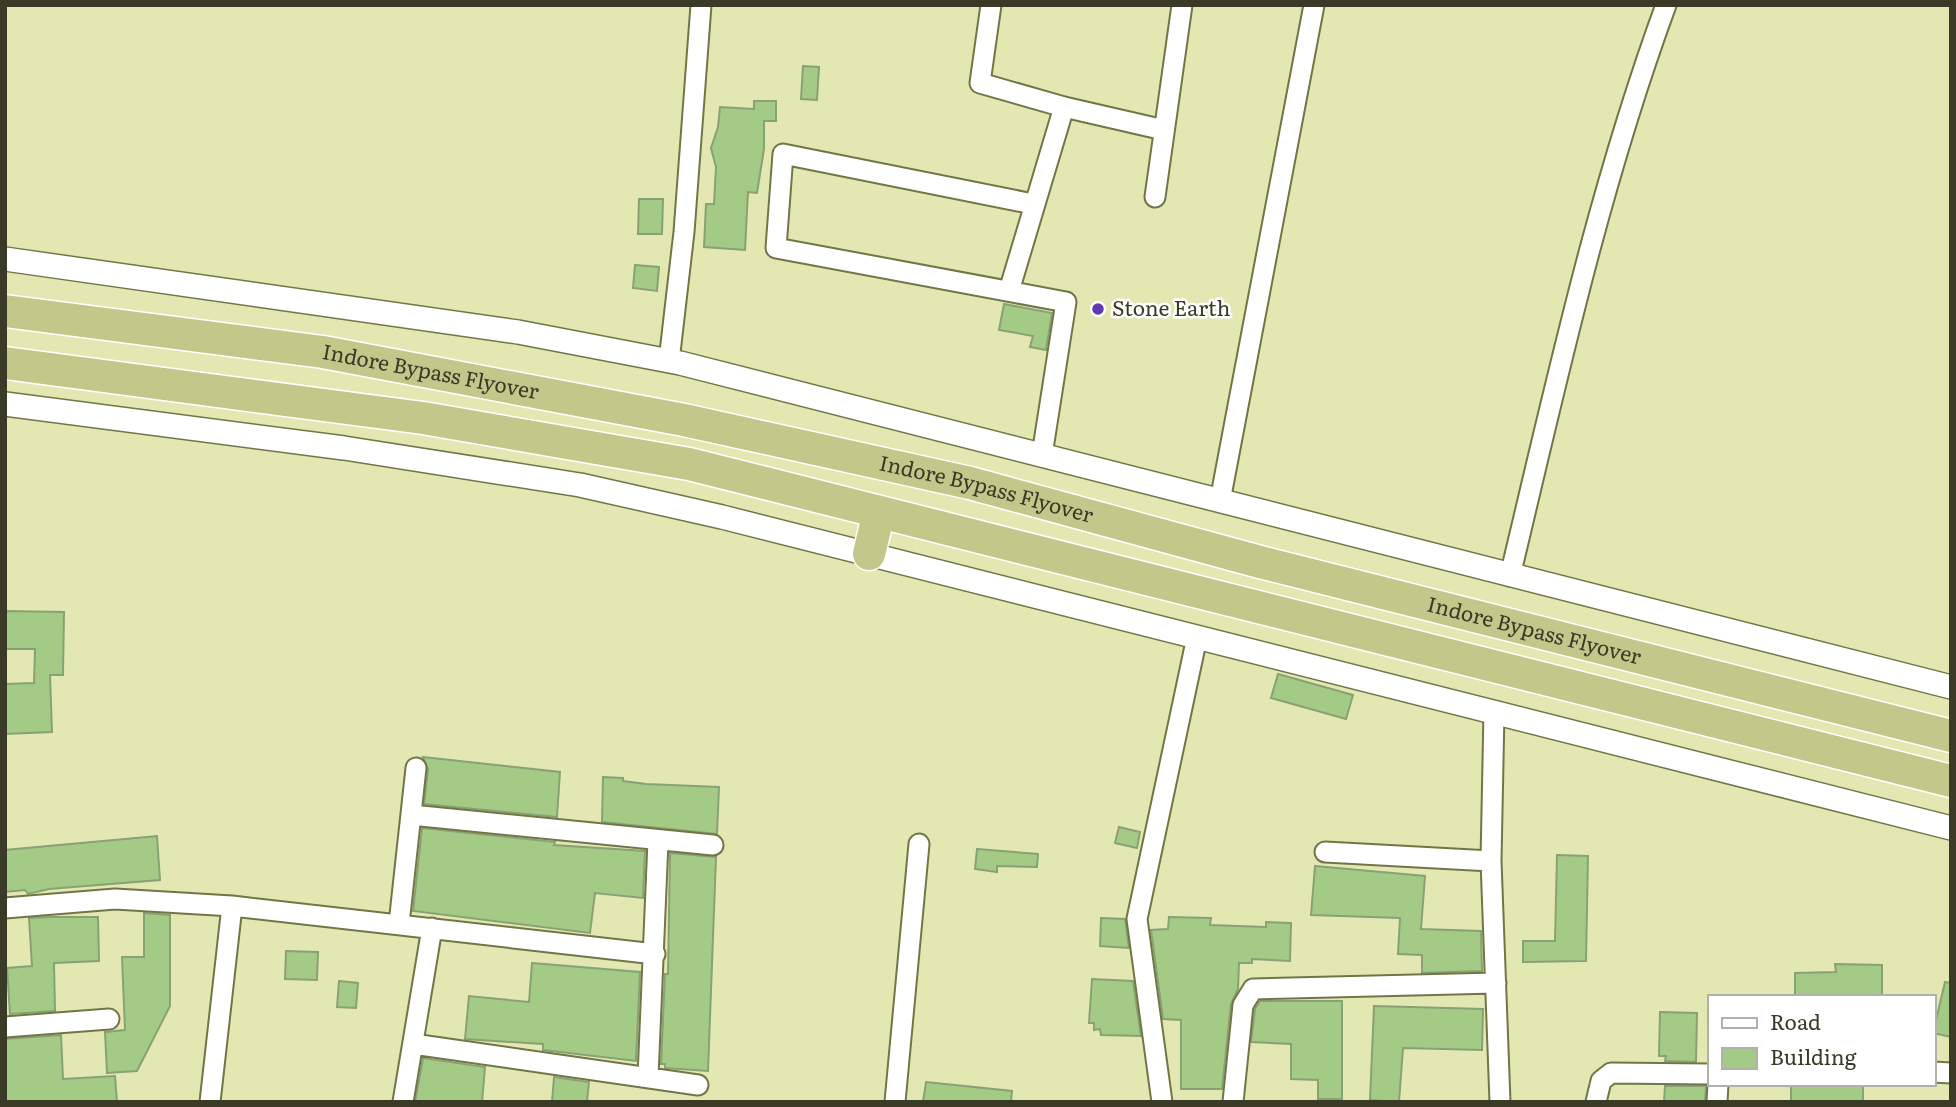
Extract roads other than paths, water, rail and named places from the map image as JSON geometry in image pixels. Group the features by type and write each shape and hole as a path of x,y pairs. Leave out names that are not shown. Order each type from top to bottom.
{"highway":[{"name":"Indore Bypass Flyover","path":"5,312 323,352 496,383 780,441 970,484 1260,562 1951,736"},
{"name":"Indore Bypass Flyover","path":"5,363 493,429 689,464 1951,781"},
{"path":"869,554 879,512"}],"street":[{"path":"669,361 684,232 701,5"},
{"path":"991,5 980,83 1064,107 1164,130"},
{"path":"1155,197 1182,5"},
{"path":"1220,501 1314,5"},
{"path":"1510,576 1573,314 1640,75 1666,5"},
{"path":"1009,291 1064,107"},
{"path":"1033,204 783,153 776,248 1066,302 1042,455"},
{"path":"5,259 518,332 669,361 1951,687"},
{"path":"5,404 344,448 580,485 869,554 1951,828"},
{"path":"1162,1102 1137,919 1197,637"},
{"path":"1494,712 1491,861 1500,1102"},
{"path":"399,924 416,768"},
{"path":"411,815 713,845"},
{"path":"648,1077 658,841"},
{"path":"895,1102 919,844"},
{"path":"1325,852 1491,861"},
{"path":"5,908 115,899 232,906 655,954"},
{"path":"211,1102 232,906"},
{"path":"403,1102 432,928"},
{"path":"1233,1102 1243,1005 1253,989 1496,983"},
{"path":"5,1027 109,1019"},
{"path":"413,1044 698,1085"},
{"path":"1596,1102 1601,1081 1611,1073 1708,1074"}],"place":[{"name":"Stone Earth","path":"1098,309"}]}
